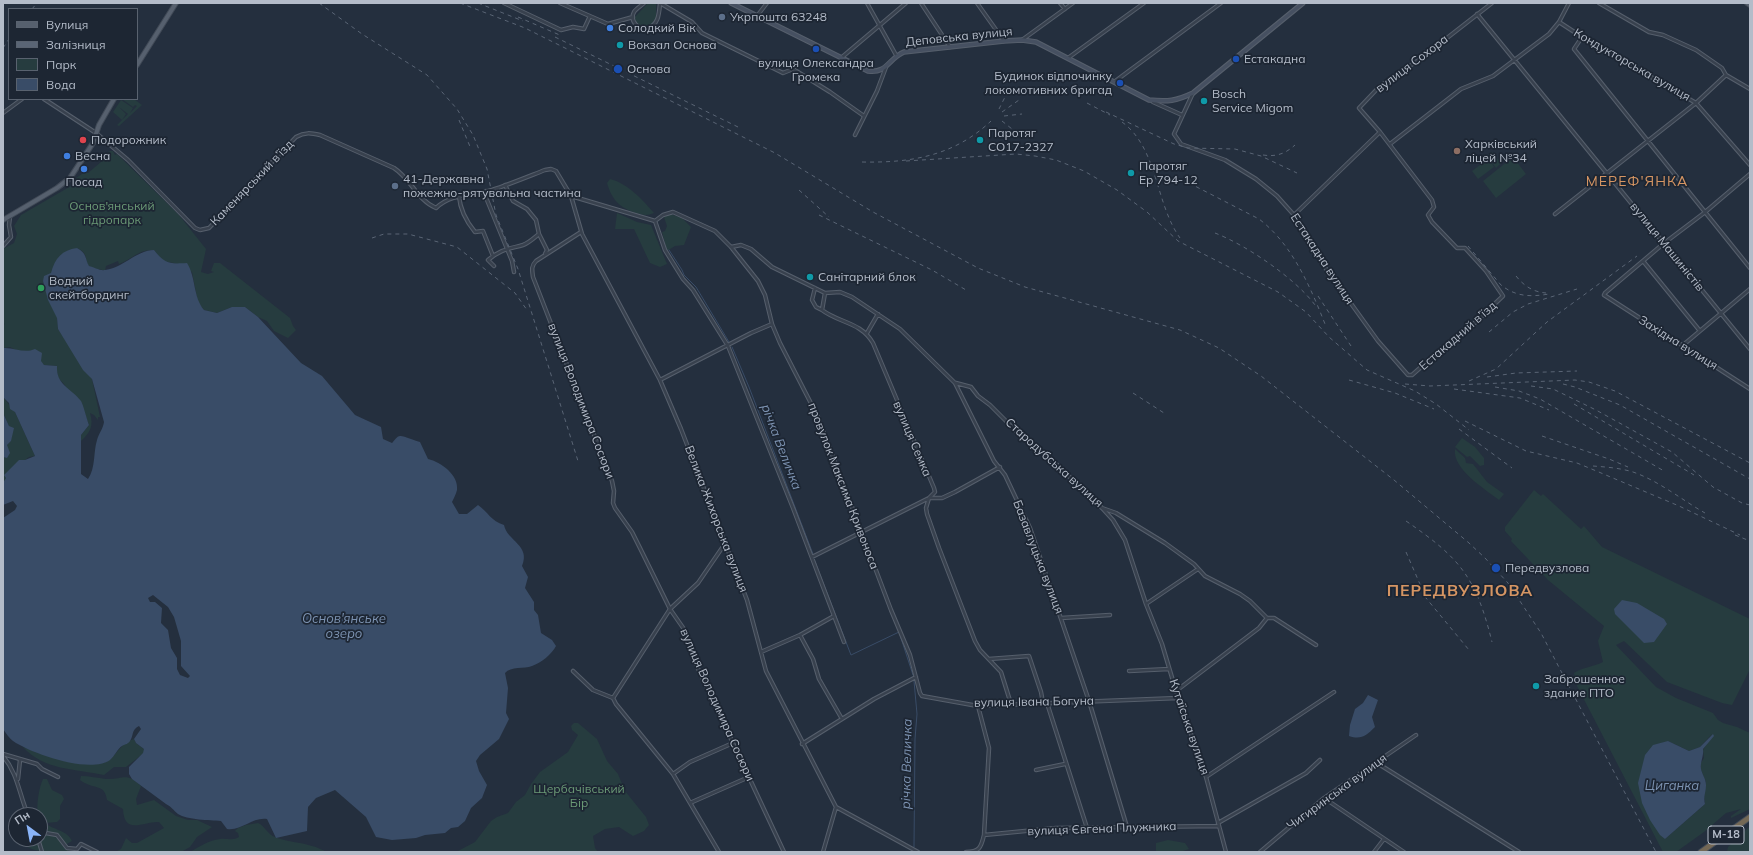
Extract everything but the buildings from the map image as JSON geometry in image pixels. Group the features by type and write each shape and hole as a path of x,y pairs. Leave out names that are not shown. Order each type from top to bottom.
{"highway":[{"name":"М-18","path":"1701,852 1750,817"}],"main road":[{"path":"138,62 176,3"},
{"path":"731,3 868,71 875,72 886,68"},
{"path":"1149,100 1168,102 1180,99 1193,93 1302,3"},
{"name":"Деповська вулиця","path":"886,68 896,56 904,52 1022,40 1036,42 1149,100"},
{"path":"3,220 57,188 70,178 93,143 99,124 113,100"}],"street":[{"path":"504,3 561,30 573,27 584,28 590,16"},
{"path":"560,3 608,24 633,16"},
{"path":"644,3 634,12 633,16 633,21 639,28 645,29 652,27 658,19 660,3 692,22 702,33 731,48 783,72 793,69 830,92 864,116"},
{"path":"756,16 767,3"},
{"path":"867,3 896,56"},
{"path":"841,58 906,3"},
{"path":"921,3 950,47"},
{"path":"977,3 1004,41"},
{"path":"1060,3 1065,9"},
{"path":"1022,40 1073,3"},
{"path":"1068,58 1144,3"},
{"path":"1114,82 1221,3"},
{"name":"вулиця Сохора","path":"1380,132 1359,108 1380,86 1420,59 1492,3"},
{"path":"1390,144 1461,89 1493,76 1516,60 1549,34 1559,22 1569,3"},
{"path":"1599,3 1649,32 1663,34 1696,50 1722,68 1726,75 1750,89"},
{"name":"вулиця Машиністів","path":"1477,14 1750,349"},
{"name":"Кондукторська вулиця","path":"1559,22 1582,37 1696,103 1750,165"},
{"path":"1582,37 1574,50 1704,213 1750,268"},
{"name":"Деповська вулиця","path":"855,135 877,91 886,68"},
{"path":"1555,214 1696,103 1726,75"},
{"name":"Естакадна вулиця","path":"1193,93 1174,134 1181,144 1225,160 1256,179 1277,196 1294,215 1324,266 1378,341 1408,375 1412,375"},
{"path":"3,114 21,100"},
{"path":"46,100 96,133"},
{"path":"1149,100 1182,115"},
{"path":"1294,215 1380,132"},
{"name":"Естакадний в’їзд","path":"1380,132 1432,200 1434,207 1428,214 1432,222 1457,248 1465,248 1486,271 1503,296 1463,334 1437,353 1412,375"},
{"name":"Каменярський в’їзд","path":"96,133 128,160 196,228 204,230 209,228 296,136 302,134 310,133 320,135 394,168 402,174 424,201 436,208 441,204 459,196"},
{"name":"Велика Жихорська вулиця","path":"505,185 551,169 556,171 571,196 581,232 660,380 681,429 747,600 766,672 836,807"},
{"path":"1700,331 1643,261 1704,213 1750,174"},
{"path":"493,256 483,231 475,232 469,225 460,205 459,196 486,191 505,185 513,200 527,209 536,220 539,234 547,250 545,255"},
{"path":"486,191 491,211 512,261 514,272"},
{"path":"571,196 655,221 665,250 683,278 693,290 728,346 812,557 844,642"},
{"name":"провулок Максима Кривоноса","path":"655,221 663,215 673,212 715,231 731,247 758,281 766,295 772,324 780,343 818,417 863,533 890,610 910,656 916,677"},
{"path":"3,246 11,238 9,225 11,215"},
{"path":"545,255 581,232"},
{"path":"494,266 488,260 493,256 507,248 524,244 539,234"},
{"path":"731,247 741,245 751,249 772,267 825,293 822,310"},
{"name":"вулиця Володимира Сосюри","path":"545,255 532,264 531,269 533,277 612,481 614,491 613,503 615,508 638,542 670,609 686,632 694,660 784,852"},
{"name":"Західна вулиця","path":"1643,261 1605,293 1604,295 1606,298 1750,389"},
{"path":"815,288 812,300 816,307 830,316 841,319 867,333 878,314"},
{"path":"1682,346 1750,289"},
{"name":"Базавлуцька вулиця","path":"825,293 840,292 846,294 900,329 955,383 994,461 1005,474 1030,528 1089,701 1127,827"},
{"path":"660,380 772,324"},
{"name":"вулиця Семка","path":"867,333 873,343 934,488 935,492 929,498 926,508 938,548 975,641 980,650 1001,672 1011,704"},
{"name":"Стародубська вулиця","path":"955,383 971,387 978,396 990,404 1022,437 1055,463 1102,508 1116,513 1148,532 1184,556 1205,576 1240,594 1256,606 1267,618 1274,618 1316,645"},
{"path":"812,557 863,533 929,498 942,498 949,495 1000,467"},
{"name":"Кутаїська вулиця","path":"1102,508 1113,520 1125,540 1146,604 1162,644 1178,698 1206,777 1226,852"},
{"path":"613,698 670,609 698,583 725,545"},
{"path":"1146,604 1198,569"},
{"path":"1061,618 1110,615"},
{"path":"761,652 800,635 834,616"},
{"path":"1176,691 1259,628 1267,618"},
{"path":"800,635 813,659 819,679 842,719"},
{"path":"989,659 1029,656 1087,828"},
{"path":"1129,671 1169,669"},
{"path":"573,671 593,690 613,698 616,704 673,774 719,852"},
{"path":"802,744 874,699 916,677"},
{"name":"вулиця Івана Богуна","path":"916,677 920,693 926,698 978,706 1178,698"},
{"path":"1206,777 1334,692"},
{"path":"966,852 974,852 979,850 982,847 984,835 989,748 978,706"},
{"name":"Чигиринська вулиця","path":"1260,852 1324,798 1416,735"},
{"path":"673,774 690,762 733,744"},
{"path":"3,755 37,764 42,769 58,777"},
{"path":"3,755 10,765 24,807"},
{"path":"17,782 20,760"},
{"path":"1219,824 1306,773 1320,760"},
{"path":"1377,763 1519,852"},
{"path":"1036,770 1065,764"},
{"path":"690,803 749,777"},
{"path":"1324,798 1404,852"},
{"path":"823,852 836,807 918,852"},
{"name":"вулиця Євгена Плужника","path":"984,835 1056,828 1219,824"},
{"path":"48,833 57,834 67,848 77,849 81,844 97,852"},
{"path":"1374,852 1384,839"}],"green space":[{"path":"648,3 656,3 656,20 650,26 643,27 636,22 635,17"},
{"path":"121,100 133,108 130,113 137,106 135,105 133,107 123,100 135,100 142,105 119,126 117,125 122,120 113,112","holes":["119,107 128,114 122,120 126,114"]},
{"name":"Основ'янський гідропарк","path":"113,151 115,155 117,154 179,215 206,249 201,272 208,274 214,272 211,271 214,263 220,263 290,318 296,330 288,338 274,331 267,321 258,317 245,307 232,307 217,313 204,310 198,303 192,272 174,263 162,261 154,250 144,251 119,264 118,261 106,266 105,271 89,266 84,253 77,248 43,281 57,316 58,329 92,379 100,417 98,417 98,420 90,413 92,422 90,429 81,441 81,435 89,425 78,400 67,390 59,378 57,366 44,365 10,347 3,348 3,327 5,323 3,325 3,249 14,243 17,234 14,226 21,215 78,181 76,178 85,172 88,173 101,162 101,157 104,159 111,156 107,153"},
{"path":"1492,152 1501,163 1496,168 1489,159 1494,167 1478,179 1472,171 1488,159 1486,156"},
{"path":"1513,157 1526,174 1496,198 1483,181"},
{"path":"610,179 628,188 654,213 647,215 641,214 625,209 621,206 611,194 607,183"},
{"path":"617,213 637,222 651,225 667,264 660,267 650,263 634,229 615,229"},
{"path":"670,214 682,218 691,227 684,245 675,246 667,251 662,232 665,231 667,226 664,217"},
{"path":"3,397 15,412 35,456 29,457 25,460 3,483 3,457 7,458 7,445 11,441 9,426 3,413"},
{"path":"1462,438 1475,447 1484,458 1484,465 1480,466 1470,456 1467,457 1455,447"},
{"path":"1455,449 1465,458 1466,463 1473,464 1487,482 1504,494 1499,500 1464,471 1455,456"},
{"path":"1534,490 1541,496 1543,494 1581,529 1584,526 1602,547 1750,619 1750,669 1732,705 1722,703 1667,682 1624,641 1616,645 1656,687 1676,698 1713,713 1718,720 1723,723 1750,733 1750,809 1731,818 1731,816 1741,809 1726,813 1704,832 1676,852 1663,852 1577,686 1574,673 1581,669 1603,662 1598,641 1604,626 1548,580 1511,541 1512,539 1505,531 1505,527","holes":["1712,734 1703,750 1704,758 1701,763 1701,770 1706,782 1704,794 1705,804 1665,839 1668,741 1689,751 1700,747"]},
{"name":"Щербачівський Бір","path":"574,723 578,723 597,739 607,761 618,774 625,791 646,817 649,825 644,831 633,836 619,827 605,829 593,836 595,848 598,852 456,852 475,842 491,821 508,813 516,802 525,795 540,772 568,752 578,735 572,730 571,726"},
{"path":"134,739 136,743 144,749 144,753 126,767 114,767 104,775 71,770 50,764 31,755 23,747 38,753 99,764 109,760 123,745"},
{"path":"81,776 106,779 128,777 136,781 141,786 136,799 137,805 154,800 176,816 188,820 197,820 212,827 197,837 190,847 181,852 115,852 121,849 126,838 132,843 137,843 164,828 159,822 131,825 124,817 123,809 107,800 104,791 80,780"},
{"path":"43,779 47,779 52,790 62,795 64,799 60,806 60,819 57,822 48,823 48,807 37,807"},
{"path":"258,823 275,837 314,846 327,852 190,852 212,841 237,838 239,837 238,833 235,831 238,828"},
{"path":"48,825 63,832 70,837 72,841 65,845 66,849 71,852 43,852 28,847 48,847"},
{"path":"1750,826 1750,852 1727,852 1728,847"},
{"path":"1168,840 1185,843 1189,849 1180,852 1156,852 1156,843"}],"water":[{"name":"Основ'янське озеро","path":"77,248 80,250 84,254 89,266 101,270 111,269 141,253 154,250 165,261 172,263 187,263 192,274 200,305 204,310 217,313 232,307 245,307 258,317 301,363 322,376 355,415 381,427 383,439 392,443 399,436 401,436 420,442 428,459 443,466 455,479 457,490 452,502 459,514 467,514 478,505 493,519 504,525 509,535 521,548 524,559 522,566 528,577 525,588 534,602 534,610 538,615 541,633 552,640 556,646 549,655 535,665 514,668 505,673 508,688 506,713 509,719 499,739 480,755 476,761 479,771 487,785 482,798 471,808 465,821 458,827 451,828 445,833 425,835 416,838 392,840 376,837 366,817 335,790 316,798 308,807 307,831 276,838 267,819 257,820 237,828 227,829 221,821 193,819 178,814 170,806 132,779 129,774 129,767 143,753 144,749 136,743 134,739 141,729 139,726 134,731 129,742 120,747 110,760 101,764 89,765 61,761 33,751 13,741 3,729 3,518 15,510 17,506 13,501 3,505 3,483 6,478 4,475 19,460 25,460 35,456 15,412 10,409 9,403 3,397 3,348 23,351 35,349 42,353 41,361 44,365 57,366 59,378 81,401 89,425 81,435 81,474 88,479 92,470 97,440 104,422 92,379 83,370 58,329 57,318 48,300 43,281 44,276 51,273 57,259 63,253","holes":["153,595 168,607 174,617 181,641 181,666 190,676 188,678 180,675 177,669 177,658 171,648 168,630 161,623 162,608 155,602 150,602 148,598"]},
{"path":"3,413 9,426 14,428 11,441 7,445 10,453 7,458 3,457"},
{"path":"1622,600 1637,603 1664,619 1667,624 1654,642 1644,643 1615,614 1614,609"},
{"path":"1368,695 1378,700 1372,717 1375,727 1363,736 1357,738 1349,736 1350,725 1355,709 1363,703"},
{"name":"Циганка","path":"1713,734 1714,736 1703,749 1701,764 1701,769 1706,783 1704,799 1705,804 1665,839 1660,835 1650,820 1642,803 1638,783 1645,755 1653,745 1668,741 1689,751 1700,747"}],"waterway":[{"name":"річка Величка","path":"669,250 684,275 696,287 729,342"},
{"name":"річка Величка","path":"732,347 749,387 813,554"},
{"name":"річка Величка","path":"814,559 851,655 899,632 913,675"},
{"name":"річка Величка","path":"914,681 917,714 915,739 914,847"}],"railway":[{"path":"33,8 37,3"},
{"path":"319,3 362,34 427,75 457,109 473,135 487,169 496,215 518,269 578,461"},
{"path":"460,3 525,28 775,153 873,212 978,268 1025,287 1180,330 1219,348 1261,376 1394,480 1469,543 1508,583 1541,633 1656,852"},
{"path":"478,3 523,21"},
{"path":"518,17 562,36"},
{"path":"555,37 738,127"},
{"path":"3,48 8,40"},
{"path":"999,109 1007,93"},
{"path":"1002,112 1019,100"},
{"path":"1087,103 1110,115"},
{"path":"1106,112 1174,144 1188,148 1235,149 1261,156 1297,173"},
{"path":"1004,116 1022,114"},
{"path":"459,120 471,149"},
{"path":"862,162 915,159 947,150 977,133 991,121"},
{"path":"1002,121 1017,133"},
{"path":"1122,122 1134,133 1143,146 1150,161 1165,209 1180,238"},
{"path":"1263,155 1272,156 1280,154 1288,151 1295,145"},
{"path":"906,161 1016,154 1056,160 1084,171 1117,190 1147,212 1178,241 1278,292 1306,312 1329,337 1367,370 1415,391 1436,404 1469,430"},
{"path":"1189,183 1259,219 1271,229 1299,267 1325,324"},
{"path":"799,190 829,217"},
{"path":"819,215 932,270 966,290"},
{"path":"1215,233 1227,238 1269,263 1295,284 1315,305"},
{"path":"372,238 384,234 408,234 457,247 515,293 527,310"},
{"path":"1468,246 1501,285 1512,292 1530,296 1549,294"},
{"path":"1469,381 1496,369 1547,322 1637,256"},
{"path":"1516,276 1529,288 1546,293"},
{"path":"1489,332 1513,312 1528,304 1577,289"},
{"path":"1318,296 1351,346"},
{"path":"1487,377 1516,373 1577,371"},
{"path":"1349,380 1395,393 1434,409"},
{"path":"1405,384 1430,386 1575,380 1589,382 1615,391 1750,463"},
{"path":"1563,384 1575,387 1620,405 1750,479"},
{"path":"1531,386 1553,389 1596,410 1672,452 1713,487 1742,503 1750,505"},
{"path":"1495,387 1519,391 1540,399 1664,471"},
{"path":"1454,389 1520,398 1549,410"},
{"path":"1133,393 1164,413"},
{"path":"1574,404 1694,475"},
{"path":"1465,421 1526,451 1577,463 1679,506 1740,535"},
{"path":"1459,429 1512,468"},
{"path":"1542,436 1628,467"},
{"path":"1593,466 1608,467 1633,472 1643,476 1705,513"},
{"path":"1406,521 1440,546 1453,558 1463,571 1472,585 1479,601 1492,642"},
{"path":"1735,535 1750,541"},
{"path":"1406,552 1426,598 1469,650"}],"place":[{"name":"Укрпошта 63248","path":"722,17"},
{"name":"Солодкий Вік","path":"610,28"},
{"name":"Вокзал Основа","path":"620,45"},
{"name":"вулиця Олександра Громека","path":"816,49"},
{"name":"Естакадна","path":"1236,59"},
{"name":"Основа","path":"618,69"},
{"name":"Будинок відпочинку локомотивних бригад","path":"1120,83"},
{"name":"Bosch Service Migom","path":"1204,101"},
{"name":"Подорожник","path":"83,140"},
{"name":"Паротяг СО17-2327","path":"980,140"},
{"name":"Харківський ліцей №34","path":"1457,151"},
{"name":"Весна","path":"67,156"},
{"name":"Посад","path":"84,169"},
{"name":"Паротяг Ер 794-12","path":"1131,173"},
{"name":"41-Державна пожежно-рятувальна частина","path":"395,186"},
{"name":"Санітарний блок","path":"810,277"},
{"name":"Водний скейтбординг","path":"41,288"},
{"name":"Передвузлова","path":"1496,568"},
{"name":"Заброшенное здание ПТО","path":"1536,686"}],"district":[{"name":"МЕРЕФ'ЯНКА","path":"1637,182"},
{"name":"ПЕРЕДВУЗЛОВА","path":"1460,591"}]}
